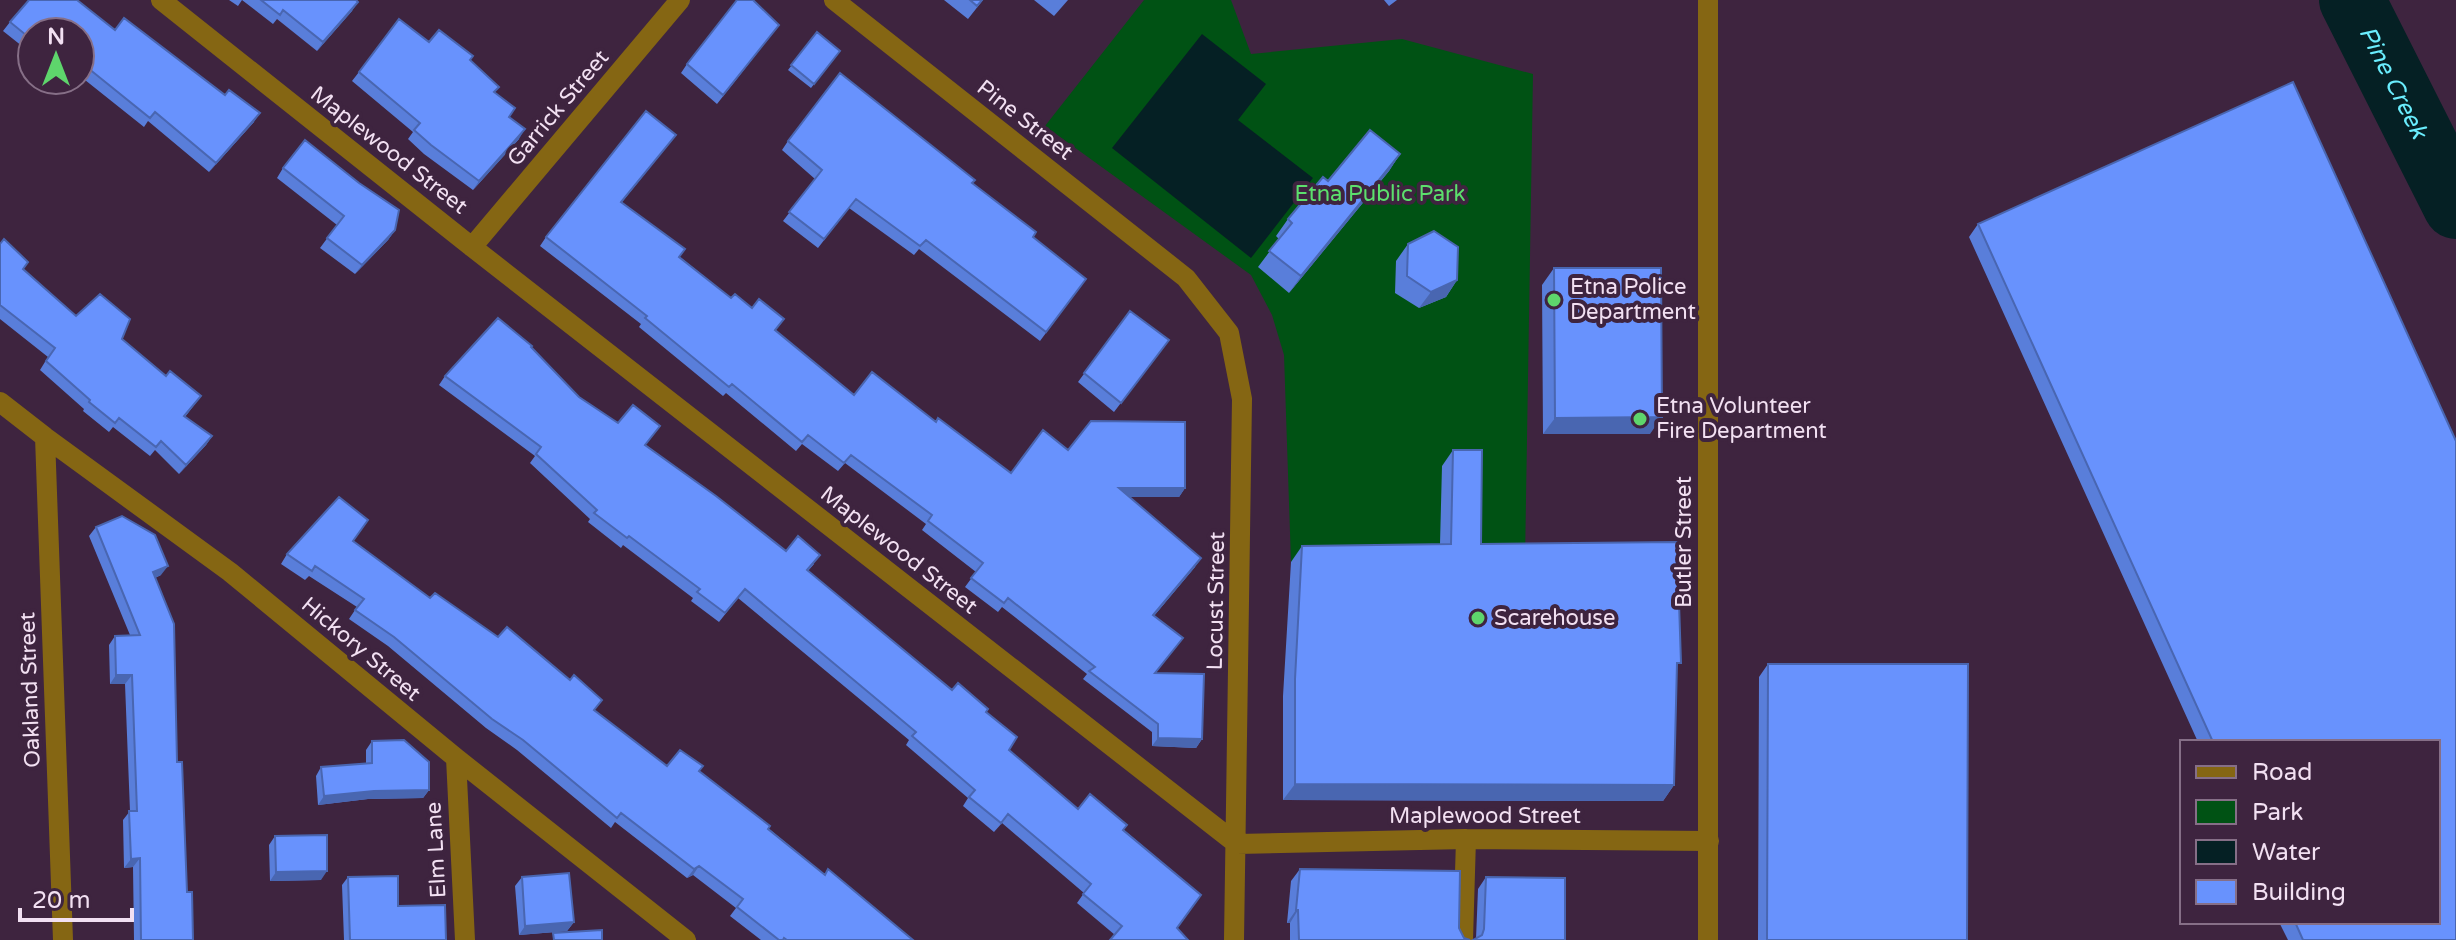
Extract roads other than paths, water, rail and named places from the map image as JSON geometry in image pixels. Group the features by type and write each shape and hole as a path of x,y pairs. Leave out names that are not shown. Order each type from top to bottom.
{"street":[{"name":"Maplewood Street","path":"161,0 472,247 1237,844 1466,839 1709,841"},
{"name":"Garrick Street","path":"472,247 680,0"},
{"name":"Pine Street","path":"834,0 1186,278"},
{"name":"Butler Street","path":"1708,0 1708,940"},
{"name":"Locust Street","path":"1186,278 1229,333 1242,399 1234,940"},
{"name":"Hickory Street","path":"0,402 230,572 456,758 686,940"},
{"name":"Oakland Street","path":"45,437 63,940"},
{"name":"Elm Lane","path":"456,758 465,940"},
{"path":"1463,940 1466,839"}],"water":[{"path":"1202,34 1266,84 1238,120 1313,178 1251,258 1112,148"}],"waterway":[{"name":"Pine Creek","path":"2352,0 2456,206"}],"place":[{"name":"Etna Police Department","path":"1554,300"},
{"name":"Etna Volunteer Fire Department","path":"1640,419"},
{"name":"Scarehouse","path":"1478,618"}],"park label":[{"name":"Etna Public Park","path":"1380,194"}]}
